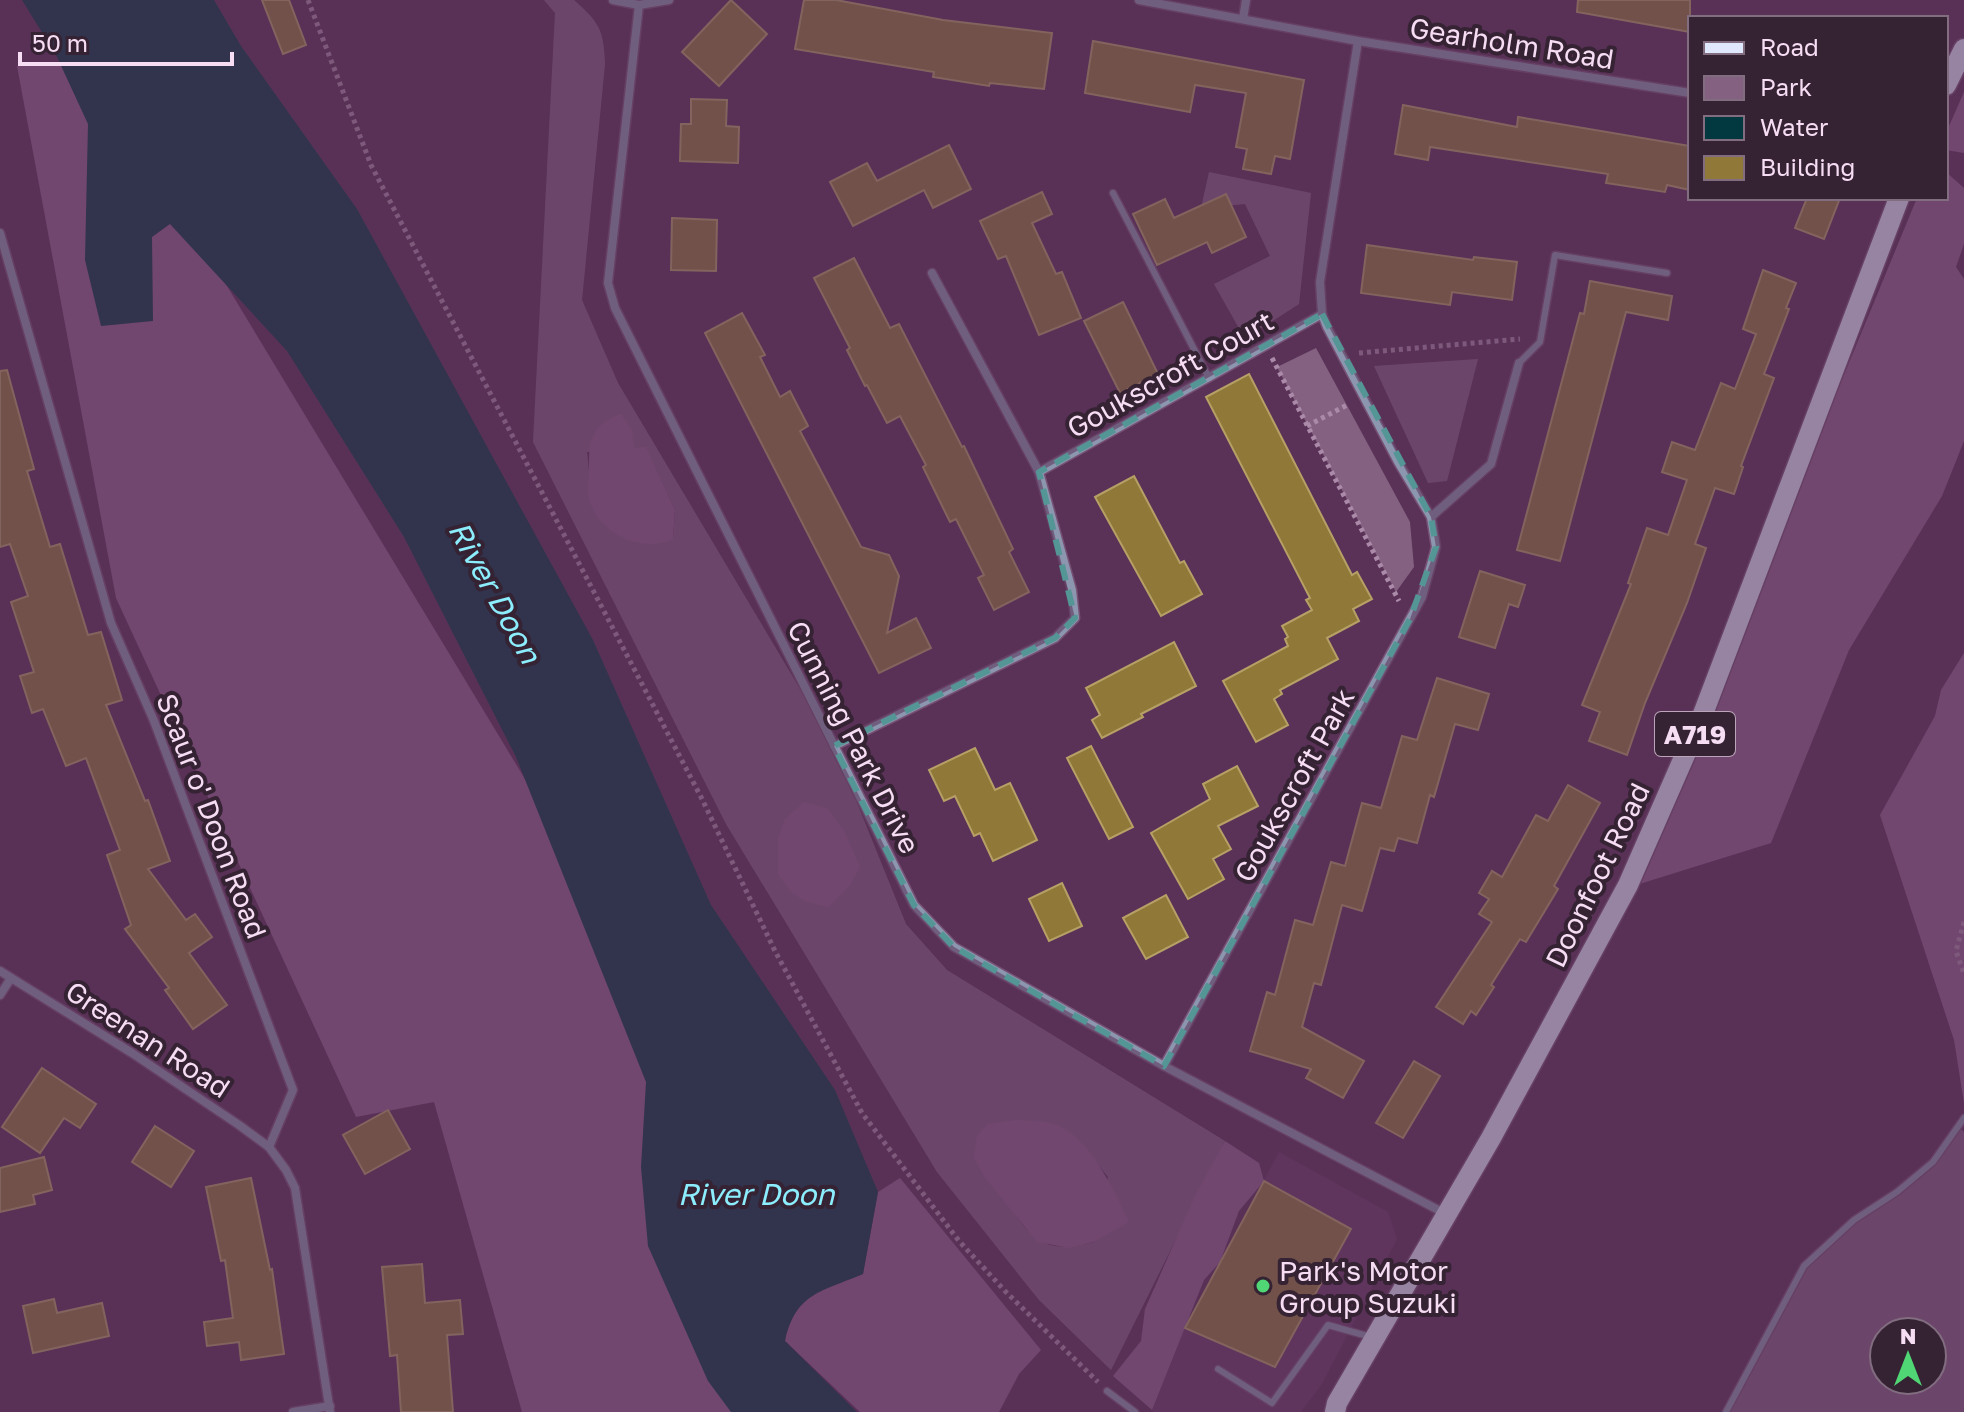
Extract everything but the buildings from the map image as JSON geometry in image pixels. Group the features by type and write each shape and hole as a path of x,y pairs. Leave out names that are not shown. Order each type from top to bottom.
{"main road":[{"path":"1948,81 1964,49"},
{"name":"Doonfoot Road","path":"1335,1412 1337,1403 1491,1138 1634,870 1703,714 1898,200"}],"street":[{"path":"613,0 639,5 669,0"},
{"name":"Gearholm Road","path":"1139,0 1358,41 1688,93"},
{"path":"1243,19 1246,0"},
{"name":"Cunning Park Drive","path":"639,5 608,283 615,308 914,905 954,947 1164,1066 1447,1214"},
{"name":"Goukscroft Park","path":"1164,1066 1422,597 1436,547 1431,517 1398,462 1322,314 1320,282 1358,41"},
{"name":"Scaur o' Doon Road","path":"0,233 111,623 154,721 293,1090 269,1147"},
{"path":"834,746 1055,638 1075,618 1072,590 1039,472 932,273"},
{"name":"Goukscroft Court","path":"1039,472 1322,314"},
{"path":"1431,517 1491,464 1519,363"},
{"name":"Greenan Road","path":"0,971 168,1076 269,1147"},
{"path":"0,995 11,978"},
{"path":"269,1147 295,1188 330,1409 293,1412"}],"lane":[{"path":"1113,193 1209,378"},
{"path":"1519,363 1540,342 1555,255 1667,273"},
{"path":"1726,1412 1804,1266 1854,1220 1897,1192 1933,1162 1964,1118"},
{"path":"1218,1369 1272,1403 1328,1325 1375,1338"},
{"path":"1107,1391 1135,1412"}],"path":[{"path":"308,0 371,165 659,716 775,951 862,1113 959,1241 1107,1391"},
{"path":"1342,356 1519,338 1540,342"},
{"path":"1266,346 1410,619"},
{"path":"1307,426 1363,396"},
{"path":"1964,922 1956,951 1964,974"}],"highlighted area":[{"path":"1322,314 1431,517 1436,547 1410,619 1164,1066 954,947 914,905 834,746 1055,638 1075,618 1039,472"}],"shaded area":[{"path":"91,61 670,1019 749,1412 522,1412 434,1102 356,1117 116,598 17,66"},
{"path":"1964,92 1964,153 1948,150 1948,128"},
{"path":"1948,174 1964,188 1964,244 1956,267 1964,279 1964,441 1942,496 1849,650 1771,843 1633,886 1916,200 1948,200"},
{"path":"621,414 632,430 634,448 646,447 675,510 673,539 646,544 620,536 598,518 591,506 588,490 593,436 602,424"},
{"path":"1964,653 1964,1103 1954,1040 1880,815 1935,716 1941,690"},
{"path":"804,802 828,809 844,831 860,867 850,885 828,907 805,901 792,893 778,874 778,839 785,819"},
{"path":"1016,1120 1054,1124 1079,1140 1099,1166 1129,1222 1093,1242 1069,1248 1037,1242 984,1176 974,1157 977,1136 988,1124"},
{"path":"1225,1141 1259,1163 1264,1181 1239,1211 1220,1262 1204,1280 1152,1410 1113,1376 1141,1341 1145,1309 1195,1196"},
{"path":"1279,1152 1388,1212 1397,1239 1322,1384 1301,1412 1154,1412 1152,1410 1185,1327"},
{"path":"900,1178 1041,1350 1019,1374 999,1412 860,1412 785,1341 796,1312 803,1303 823,1290 863,1274 878,1192"}],"green space":[{"path":"544,0 574,0 598,28 604,52 582,300 618,383 834,746 906,924 947,970 1225,1141 1111,1370 1039,1300 937,1172 726,824 533,442 555,13","holes":["646,448 675,510 673,539 589,471 587,452","1054,1124 1078,1140 1108,1177 1094,1242 1062,1247 1041,1241 1024,1226 1006,1200"]},
{"path":"1209,172 1311,193 1299,304 1245,339 1214,284 1270,256 1245,204 1201,208"},
{"path":"1316,348 1410,522 1414,567 1396,592 1277,367"},
{"path":"1478,359 1447,481 1428,483 1374,366"},
{"path":"1959,1127 1964,1132 1964,1412 1726,1412 1804,1266 1854,1220 1933,1162"}],"water":[{"name":"River Doon","path":"22,0 214,0 241,46 357,209 593,640 711,905 835,1090 878,1192 863,1274 823,1290 804,1303 790,1325 785,1341 857,1412 731,1412 708,1381 648,1246 641,1167 646,1082 516,757 404,537 287,351 170,224 152,237 153,321 101,326 85,260 88,124 57,57"}],"place":[{"name":"Park's Motor Group Suzuki","path":"1263,1286"}]}
